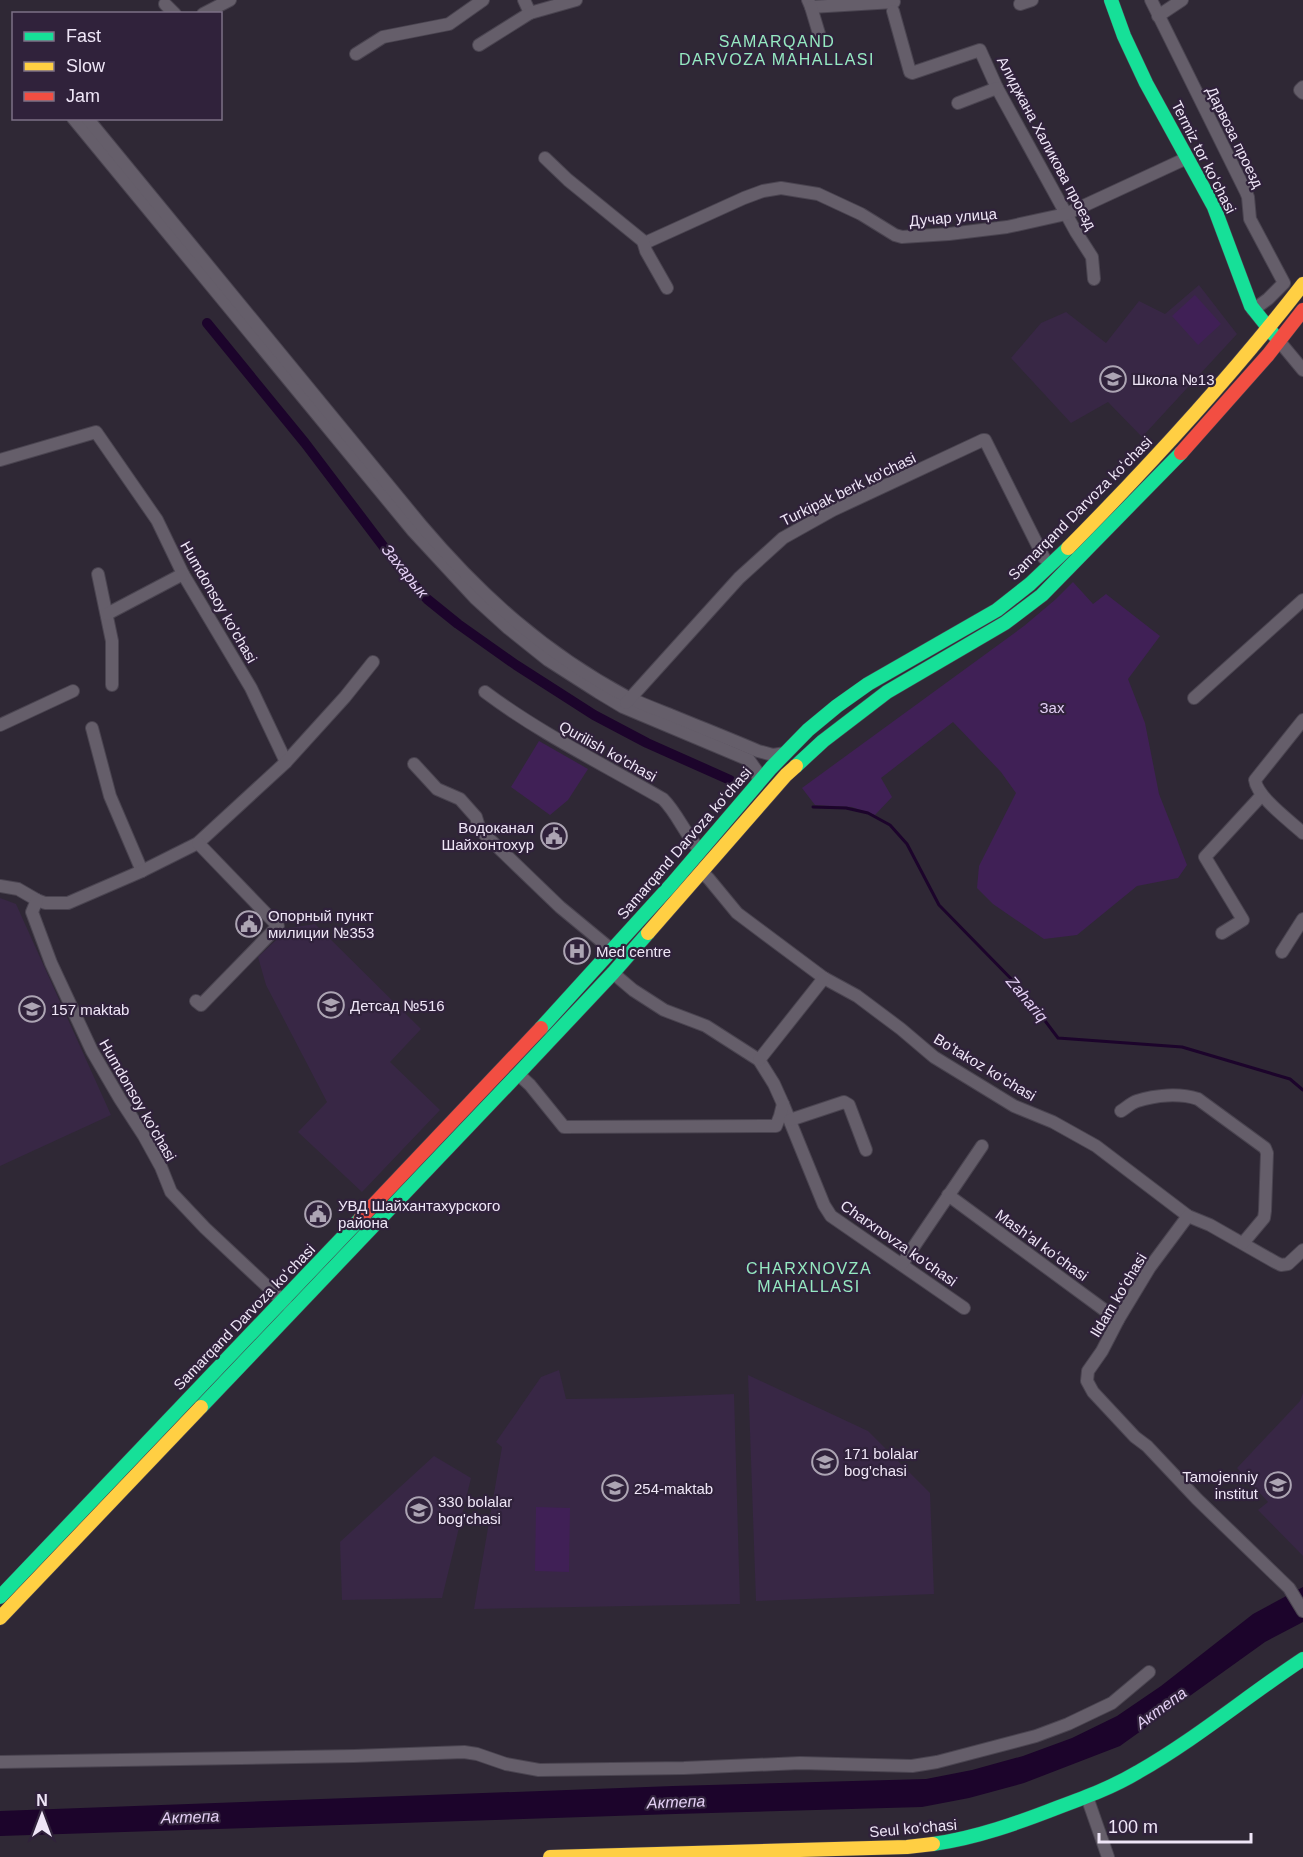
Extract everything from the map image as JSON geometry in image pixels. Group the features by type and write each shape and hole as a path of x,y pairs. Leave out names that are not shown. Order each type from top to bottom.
{"main road":[{"name":"Termiz tor koʻchasi","path":"1111,0 1120,28 1146,83 1214,207 1253,310 1279,341"},
{"name":"Samarqand Darvoza koʻchasi","path":"0,1618 612,950 773,766 809,730 841,703 887,672 954,637 997,611 1032,583 1064,553 1160,452 1268,328 1303,284"},
{"name":"Samarqand Darvoza koʻchasi","path":"0,1597 518,1074 613,973 786,776 823,741 887,692 1005,624 1042,595 1166,470 1224,407 1303,310"},
{"name":"Seul ko'chasi","path":"550,1857 924,1846 975,1837 1089,1802 1146,1767 1303,1659"},
{"name":"Seul ko'chasi","path":"907,1857 978,1846 1152,1776 1303,1673"}],"street":[{"path":"207,12 230,0"},
{"path":"356,54 382,37 449,24 483,0"},
{"path":"524,0 530,13"},
{"path":"479,45 530,13 576,0"},
{"name":"Дарвоза проезд","path":"1151,0 1246,192 1250,219 1284,283 1253,310"},
{"path":"1158,16 1182,0"},
{"path":"809,3 820,37"},
{"name":"Алиджана Халикова проезд","path":"809,3 894,7 910,72 915,74 980,50 997,88 1092,257 1094,279"},
{"path":"165,4 173,12"},
{"path":"1303,87 1300,90 1303,93"},
{"path":"958,103 997,88"},
{"path":"75,120 413,531 459,583 491,614 548,660 626,702 753,755 786,776"},
{"path":"89,120 461,571 531,635 626,702"},
{"path":"545,158 568,180 643,241 667,288"},
{"name":"Дучар улица","path":"643,241 651,242 744,198 773,188 796,189 818,194 902,237 1007,227 1066,214 1187,158"},
{"path":"1279,341 1303,370"},
{"name":"Humdonsoy ko'chasi","path":"0,460 96,432 157,520 183,574 251,688 286,762"},
{"name":"Turkipak berk ko'chasi","path":"626,702 739,579 783,537 832,510 983,440 1044,558"},
{"path":"98,574 112,641 112,685"},
{"path":"107,614 183,574"},
{"path":"1194,698 1303,600"},
{"path":"0,886 18,890 37,900 68,903 142,872 198,843 286,762 345,697 373,662"},
{"path":"0,725 73,691"},
{"name":"Qurilish ko'chasi","path":"485,692 519,717 568,747 663,799 674,811 693,843 700,850"},
{"path":"1303,720 1255,780 1256,787 1262,795 1303,833"},
{"path":"92,728 110,796 142,872"},
{"path":"753,755 786,753"},
{"path":"753,755 758,783"},
{"path":"414,764 437,789 460,799 476,817 480,830 557,905 612,950"},
{"path":"1222,933 1243,920 1205,857 1262,795"},
{"path":"195,1001 201,1005 278,926 198,843"},
{"name":"Boʻtakoz koʻchasi","path":"701,872 737,914 824,978 857,996 934,1057 1014,1106 1053,1122 1096,1146 1188,1216 1210,1225 1281,1265 1288,1264 1303,1250"},
{"name":"Humdonsoy ko'chasi","path":"37,900 32,912 51,963 92,1051 144,1136 161,1167 171,1192 205,1228 288,1305"},
{"path":"1282,952 1303,919"},
{"name":"Charxnovza ko'chasi","path":"613,973 633,990 664,1010 706,1026 759,1060 774,1084 824,1205 831,1216 964,1308"},
{"path":"759,1060 824,978"},
{"path":"518,1074 530,1085 564,1127 776,1126 783,1104"},
{"path":"1121,1112 1136,1102 1172,1095 1192,1097 1265,1148 1267,1153 1264,1218 1243,1243"},
{"path":"790,1120 844,1102 849,1105 866,1150"},
{"path":"902,1264 982,1146"},
{"name":"Mashʼal koʻchasi","path":"948,1195 1118,1320"},
{"name":"Ildam koʻchasi","path":"1188,1216 1150,1267 1088,1371 1087,1382 1093,1392 1135,1437 1148,1446 1197,1498 1286,1585 1303,1611"},
{"path":"0,1762 464,1752 506,1764 539,1770 800,1763 912,1766 1036,1736 1068,1724 1112,1703 1149,1672"},
{"path":"1089,1802 1108,1857"}],"shaded area":[{"name":"Школа №13","path":"1199,285 1237,334 1142,437 1108,402 1071,423 1011,358 1041,323 1066,312 1106,343 1139,301 1165,314"},
{"name":"157 maktab","path":"0,898 16,904 111,1115 0,1166"},
{"path":"315,924 421,1029 390,1062 440,1110 362,1192 298,1132 327,1102 266,985 258,957 289,928"},
{"name":"254-maktab","path":"559,1370 566,1399 734,1394 740,1604 474,1609 502,1447 496,1442 541,1377"},
{"name":"171 bolalar bog'chasi","path":"748,1375 868,1431 930,1493 934,1594 756,1601"},
{"name":"Tamojenniy institut","path":"1303,1393 1303,1556 1258,1510 1268,1502 1237,1468 1300,1401"},
{"name":"330 bolalar bog'chasi","path":"434,1456 471,1478 442,1598 342,1600 340,1542"}],"green space":[{"path":"1195,295 1221,324 1198,345 1172,316"},
{"name":"Зах","path":"1073,582 1093,604 1106,594 1160,636 1128,679 1145,723 1159,794 1187,865 1178,878 1137,886 1077,935 1044,939 993,904 977,888 979,866 1016,793 1001,772 953,722 881,778 892,797 875,815 852,807 815,805 802,788 1024,626"},
{"path":"539,741 588,769 568,800 550,815 511,787"},
{"path":"536,1507 570,1508 569,1572 535,1571"}],"water":[{"name":"Актепа","path":"1303,1587 1303,1622 1265,1642 1120,1746 1024,1783 969,1798 922,1807 0,1836 0,1811 926,1779 972,1770 1023,1756 1072,1738 1117,1716 1161,1686 1253,1614"}],"waterway":[{"name":"Захарык","path":"207,323 305,443 402,571 427,599 516,665 594,715 647,743 730,780"},
{"name":"Zahariq","path":"813,807 846,808 868,813 890,825 907,844 939,905 1021,989 1058,1038 1182,1047 1290,1079 1303,1090"}],"traffic: fast":[{"path":"1111,0 1124,36 1146,83 1214,207 1251,306 1274,335"},
{"path":"796,766 823,741 887,692 1005,623 1042,595 1181,453"},
{"path":"541,1028 671,885 771,768 808,730 868,684 997,610 1030,584 1068,548"},
{"path":"201,1407 518,1074 648,933"},
{"path":"0,1597 360,1219"},
{"path":"933,1844 981,1834 1012,1824 1119,1782 1180,1746 1303,1659"}],"traffic: slow":[{"path":"1068,548 1190,419 1248,353 1303,284"},
{"path":"648,933 796,766"},
{"path":"0,1618 201,1407"},
{"path":"550,1857 907,1847 933,1844"}],"traffic: jam":[{"path":"1181,453 1268,355 1303,310"},
{"path":"360,1219 541,1028"}],"place":[{"name":"Школа №13","path":"1113,379"},
{"name":"Водоканал Шайхонтохур","path":"554,836"},
{"name":"Опорный пункт милиции №353","path":"249,924"},
{"name":"Med centre","path":"577,951"},
{"name":"Детсад №516","path":"331,1005"},
{"name":"157 maktab","path":"32,1009"},
{"name":"УВД Шайхантахурского района","path":"318,1214"},
{"name":"171 bolalar bog'chasi","path":"825,1462"},
{"name":"Tamojenniy institut","path":"1278,1485"},
{"name":"254-maktab","path":"615,1488"},
{"name":"330 bolalar bog'chasi","path":"419,1510"}],"district":[{"name":"SAMARQAND DARVOZA MAHALLASI","path":"777,50"},
{"name":"CHARXNOVZA MAHALLASI","path":"809,1277"}]}
